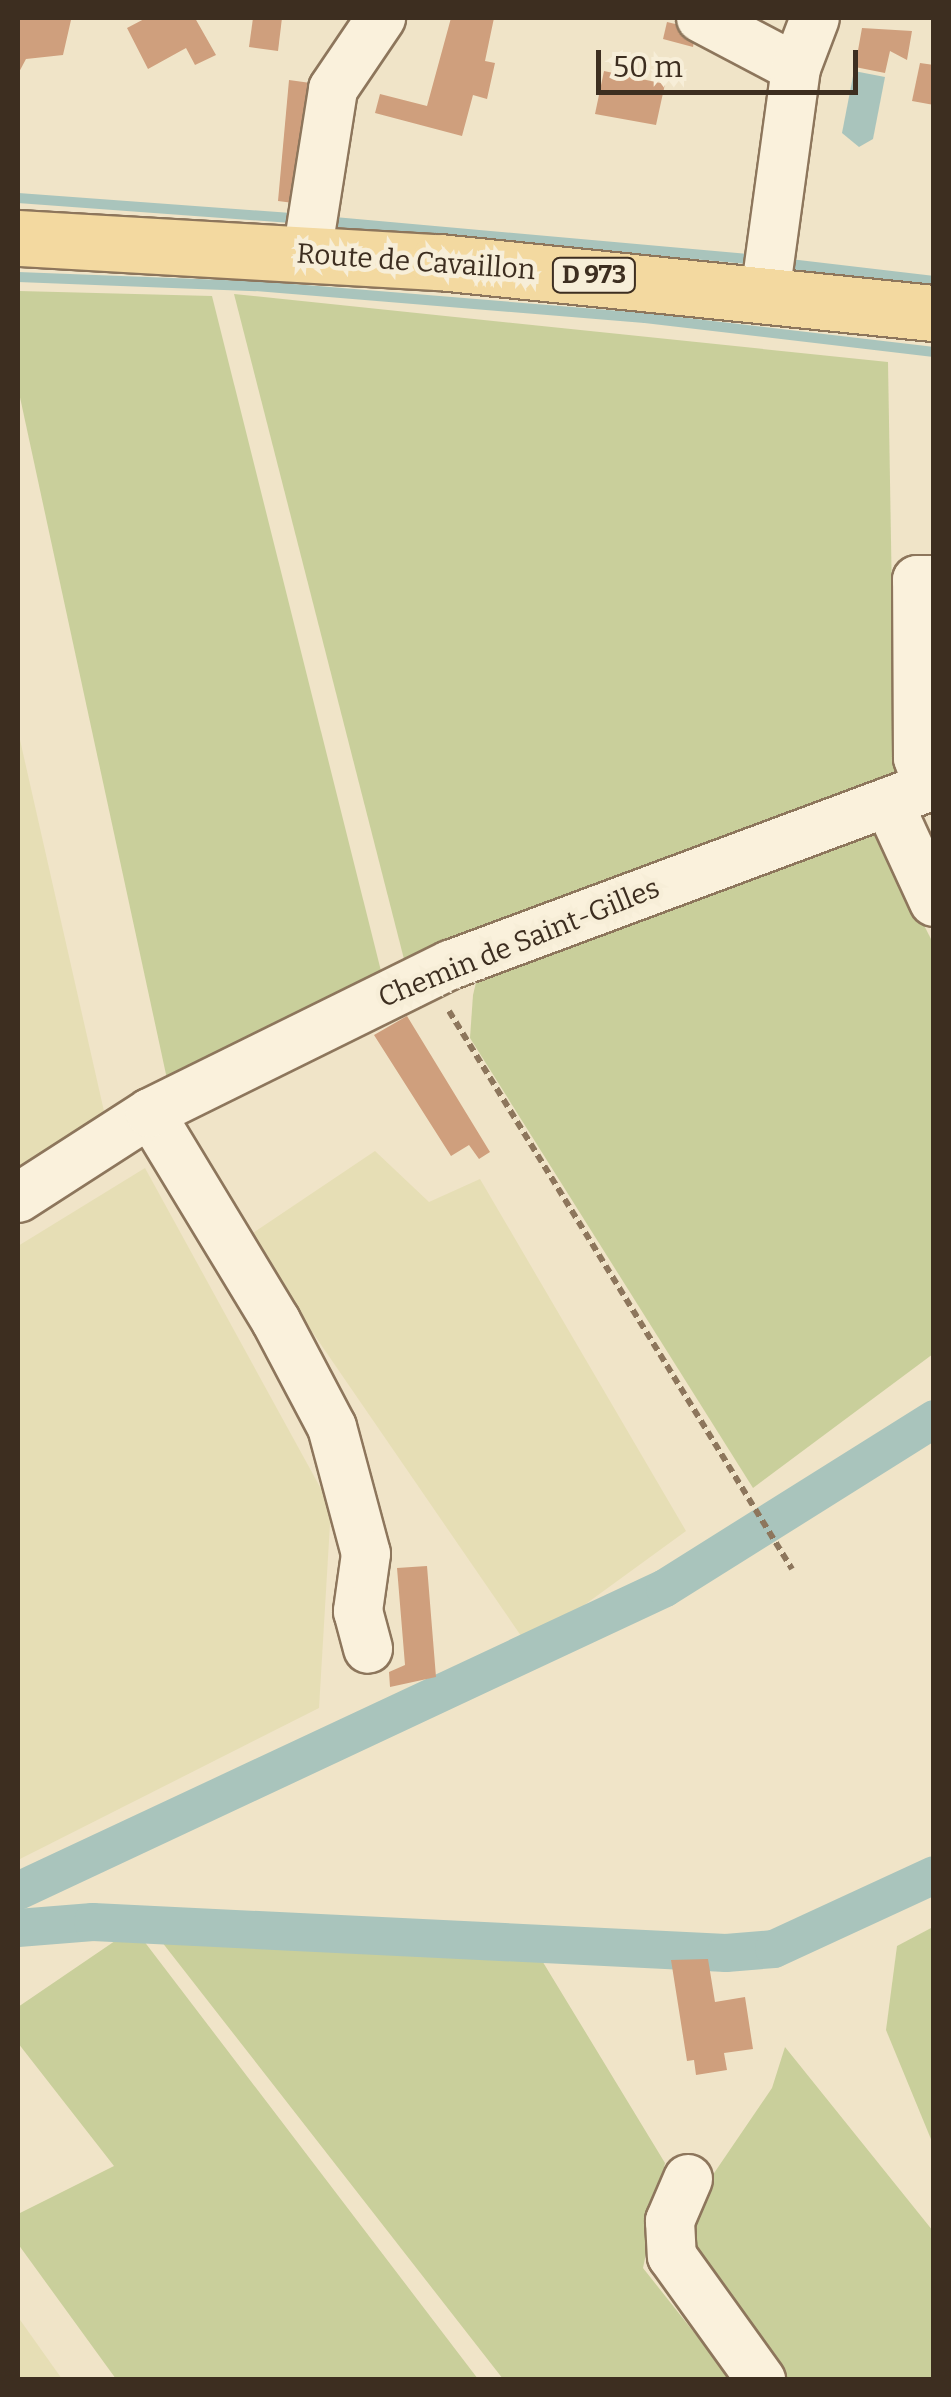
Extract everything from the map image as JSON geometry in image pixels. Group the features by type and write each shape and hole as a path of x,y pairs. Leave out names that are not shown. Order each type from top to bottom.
{"main road":[{"name":"Route de Cavaillon","path":"18,238 308,254 765,293 934,313"}],"street":[{"path":"308,254 333,89 366,50 381,18"},
{"path":"701,18 796,68"},
{"path":"765,293 796,68 815,18"},
{"path":"934,580 917,580 916,791 934,902"},
{"name":"Chemin de Saint-Gilles","path":"18,1198 150,1113 450,965 916,791"},
{"path":"150,1113 276,1321 332,1426 366,1554 358,1611 368,1649"},
{"path":"688,2180 670,2222 672,2256 761,2380"}],"path":[{"path":"450,965 449,1014 792,1568"}],"shaded area":[{"path":"18,731 106,1120 18,1175"},
{"path":"375,1151 429,1202 480,1179 686,1531 528,1646 247,1237"},
{"path":"145,1168 331,1507 319,1708 18,1860 18,1246"},
{"path":"18,2317 62,2379 18,2379"}],"green space":[{"path":"19,291 212,296 382,975 167,1079 18,388"},
{"path":"234,294 888,362 895,777 406,967"},
{"path":"872,822 933,943 933,1354 753,1488 470,1038 473,995 479,970"},
{"path":"933,1927 933,2144 886,2030 897,1946"},
{"path":"134,1928 478,2379 116,2379 18,2244 18,2214 114,2166 18,2043 18,2007"},
{"path":"158,1937 538,1954 665,2163 643,2268 731,2379 503,2379"},
{"path":"785,2047 933,2231 933,2379 775,2379 679,2255 693,2204 772,2088"}],"water":[{"path":"854,71 885,77 873,139 859,147 842,133"}],"building":[{"path":"18,18 71,20 63,55 26,59 18,74"},
{"path":"146,18 195,18 216,55 195,65 186,48 148,69 127,28"},
{"path":"253,18 282,18 278,51 249,47"},
{"path":"451,18 494,18 485,61 495,63 487,99 473,95 462,136 375,113 380,94 427,106"},
{"path":"667,22 696,29 693,47 663,39"},
{"path":"862,28 912,31 907,60 890,51 885,73 855,67"},
{"path":"920,63 934,65 934,105 912,101"},
{"path":"604,71 665,84 656,125 595,114"},
{"path":"289,80 325,85 309,205 278,201"},
{"path":"407,1016 490,1152 479,1159 469,1145 451,1156 374,1035"},
{"path":"427,1566 436,1677 390,1687 389,1672 405,1665 397,1568"},
{"path":"708,1959 715,2002 745,1997 753,2049 724,2053 727,2070 696,2075 694,2060 687,2061 671,1960"}],"waterway":[{"path":"18,198 301,219"},
{"path":"323,221 759,260"},
{"path":"781,263 934,281"},
{"path":"18,277 256,286 645,318 934,352"},
{"path":"18,1891 665,1588 934,1419"},
{"path":"18,1928 93,1922 726,1953 774,1949 934,1875"}]}
